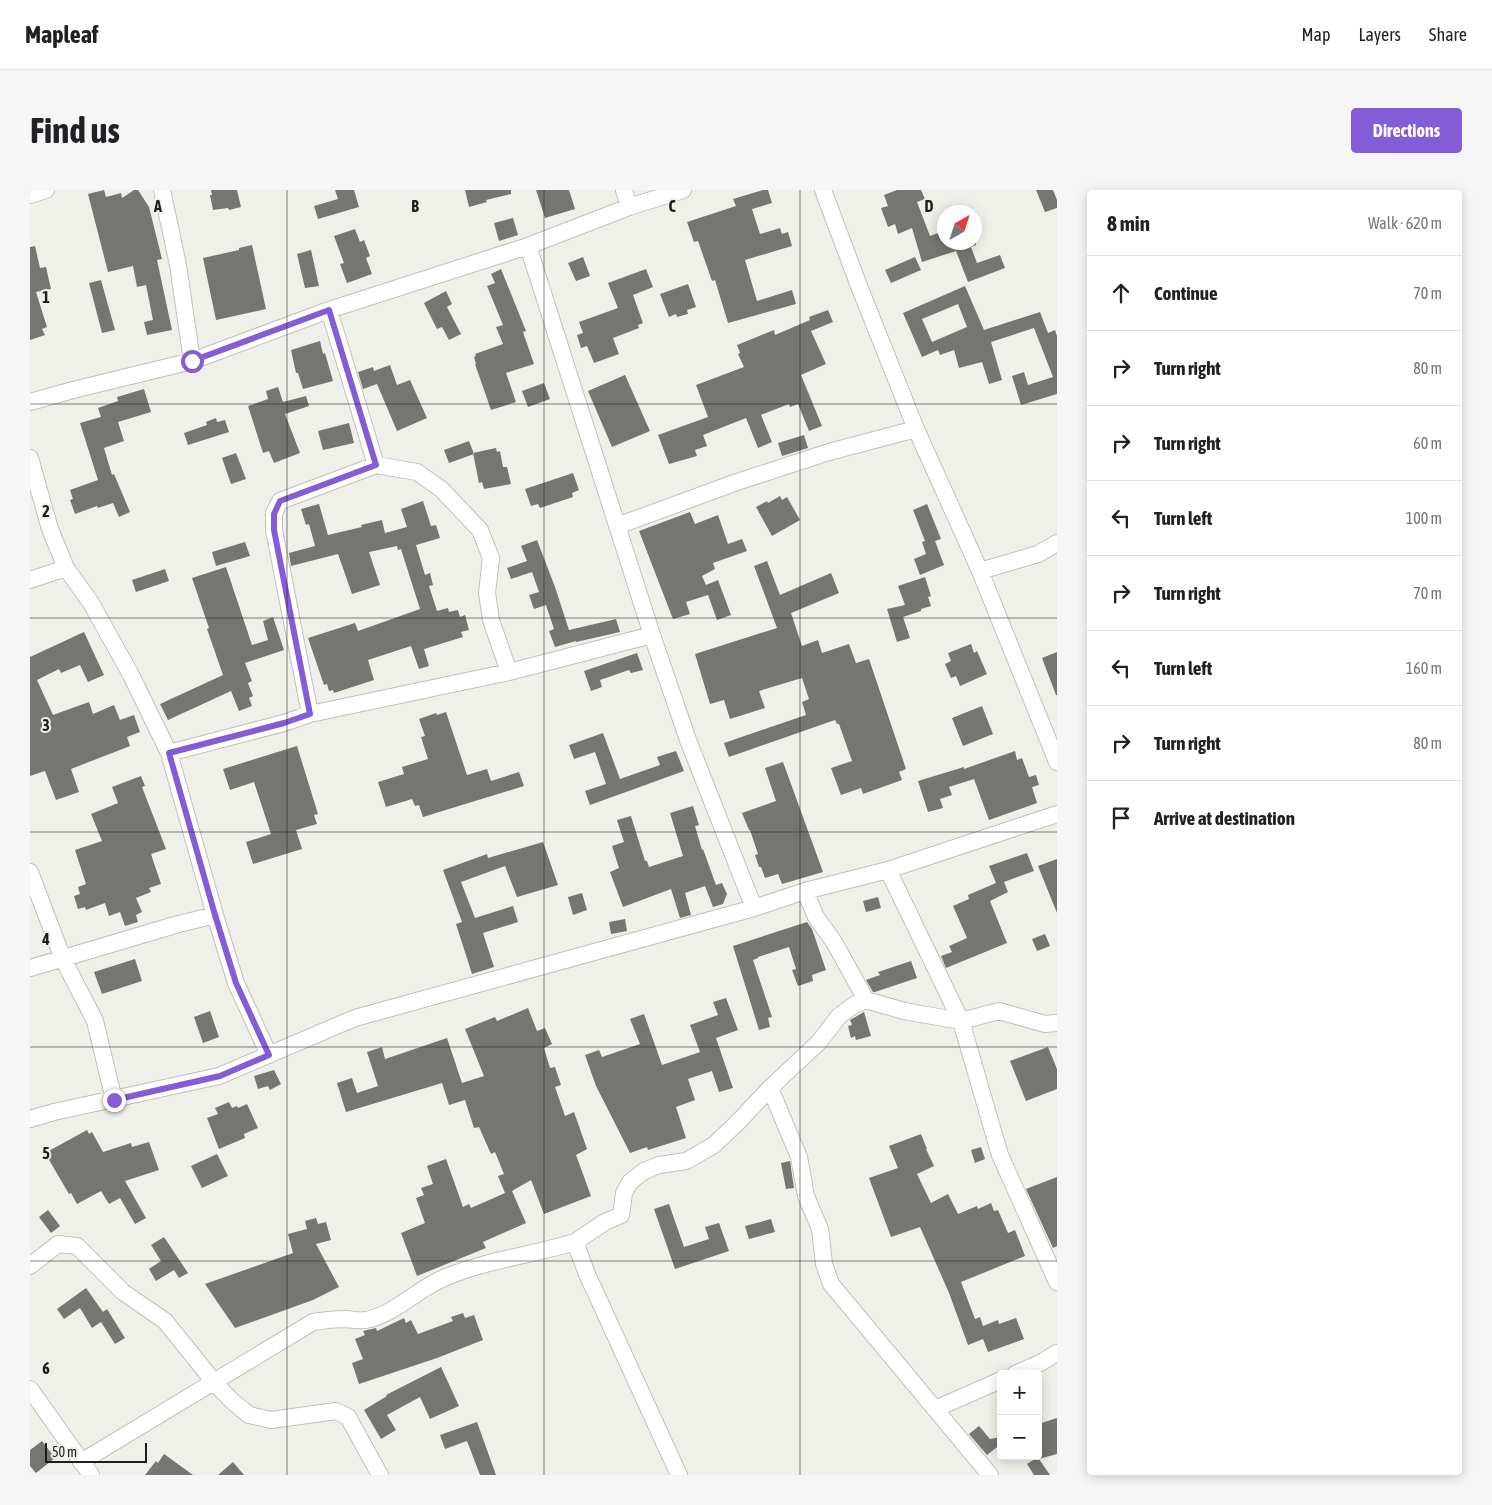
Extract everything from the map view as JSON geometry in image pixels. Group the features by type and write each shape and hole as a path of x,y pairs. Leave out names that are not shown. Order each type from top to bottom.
{"street":[{"path":"30,195 46,190"},
{"path":"162,190 178,265 192,361"},
{"path":"624,190 629,207"},
{"path":"30,402 192,361 329,310 528,246 629,207 683,190"},
{"path":"823,190 916,429 980,571 1057,762"},
{"path":"528,246 652,635 688,740 754,908"},
{"path":"329,310 376,465"},
{"path":"617,526 737,482 810,458 916,429"},
{"path":"30,458 50,529 66,568 91,603 131,675 169,753 236,983 269,1055"},
{"path":"310,714 274,530 274,514 280,501 376,465 417,472 442,488 480,530 491,558 486,593 491,620 509,672"},
{"path":"980,571 1038,554 1057,543"},
{"path":"30,580 66,568"},
{"path":"169,753 284,723 310,714 509,672 652,635"},
{"path":"30,1119 54,1112 220,1076 355,1018 754,908 805,891 888,870 1057,814"},
{"path":"888,870 961,1021 1000,1155 1057,1282"},
{"path":"30,872 63,958 95,1020 114,1100"},
{"path":"805,891 816,917 834,942 866,1000"},
{"path":"30,968 215,915"},
{"path":"81,1462 313,1322 327,1320 364,1321 384,1315 426,1287 445,1277 500,1260 551,1250 575,1242 605,1222 622,1215 624,1194 630,1182 644,1171 659,1165 686,1161 714,1144 739,1122 770,1088 819,1042 839,1016 854,1005 866,1000 904,1011 961,1021 999,1011 1045,1024 1057,1024"},
{"path":"770,1088 799,1157 806,1196 820,1229 824,1264 831,1284 990,1475"},
{"path":"575,1242 587,1274 679,1475"},
{"path":"30,1266 58,1244 77,1246 123,1292 164,1321 230,1400 249,1415 271,1420 336,1410 348,1417 380,1475"},
{"path":"1024,1370 1057,1353"},
{"path":"934,1409 997,1382"},
{"path":"30,1389 91,1475"}],"building":[{"path":"104,190 106,197 121,193 122,198 134,190 138,190 149,207 162,259 157,260 172,330 147,335 144,322 153,320 146,285 137,287 133,266 108,272 88,194"},
{"path":"211,190 237,190 241,207 229,210 228,208 213,210"},
{"path":"335,190 354,190 359,207 318,219 314,206 338,199"},
{"path":"465,190 511,190 511,194 486,200 487,202 469,207"},
{"path":"536,190 569,190 575,209 545,218"},
{"path":"768,190 772,203 752,209 760,234 780,228 782,234 788,232 792,246 745,260 757,301 792,290 796,304 728,323 715,280 712,281 698,241 694,242 687,222 736,206 733,199"},
{"path":"897,190 921,190 925,199 917,202 930,236 937,233 937,250 972,250 977,263 1000,255 1005,268 968,282 956,251 922,262 912,228 898,234 895,224 888,227 881,208 888,206 884,195"},
{"path":"1036,190 1053,190 1057,200 1057,208 1045,212"},
{"path":"513,218 518,235 499,241 494,223"},
{"path":"355,229 360,242 364,240 370,256 366,258 372,274 347,283 340,264 344,263 334,236"},
{"path":"252,245 266,309 216,320 203,258"},
{"path":"35,246 40,268 46,267 51,289 36,292 47,327 42,329 45,335 30,340 30,247"},
{"path":"311,250 319,286 305,288 297,254"},
{"path":"583,257 590,276 576,281 568,263"},
{"path":"915,257 921,270 891,283 885,270"},
{"path":"501,269 526,331 523,332 534,364 506,373 516,402 491,410 474,357 476,356 475,354 503,344 496,327 503,325 487,286 495,283 491,274"},
{"path":"646,269 653,287 633,295 643,323 638,325 639,328 613,338 619,354 594,363 587,346 581,348 577,335 583,333 579,322 618,308 608,283"},
{"path":"101,280 115,330 102,333 89,283"},
{"path":"688,284 696,307 687,310 688,314 677,317 676,314 669,317 660,294"},
{"path":"965,286 984,330 1040,312 1048,333 1055,330 1057,336 1057,394 1021,405 1012,376 1024,372 1028,385 1053,377 1034,328 991,342 1002,380 989,384 982,362 959,368 954,350 940,355 938,350 922,357 903,313","holes":["958,304 967,327 932,342 922,319"]},
{"path":"446,291 452,304 447,307 461,334 449,340 442,327 437,329 424,303"},
{"path":"828,310 833,322 811,331 826,364 801,375 822,426 809,431 798,404 790,407 789,404 761,415 772,442 758,448 746,418 703,435 707,446 695,450 697,456 669,464 658,435 708,417 696,385 744,367 738,354 740,353 737,345 774,330 775,335 810,320 809,317"},
{"path":"320,341 333,381 303,389 298,373 296,373 291,350"},
{"path":"390,365 397,385 410,380 427,418 397,431 377,384 363,389 358,372 373,367 374,371"},
{"path":"625,375 650,431 612,447 588,391"},
{"path":"544,383 550,399 528,407 522,391"},
{"path":"278,387 283,402 306,396 309,406 285,414 300,453 274,463 269,451 263,453 248,406 268,399 266,391"},
{"path":"144,389 151,412 118,422 124,441 104,448 112,475 114,474 130,512 119,517 113,503 98,508 97,506 75,514 70,500 73,499 70,490 98,480 80,423 101,417 98,408 118,401 117,397"},
{"path":"216,418 217,422 225,420 229,432 188,445 184,433 207,425 206,422"},
{"path":"349,423 354,443 323,450 318,431"},
{"path":"804,435 808,448 782,456 778,443"},
{"path":"469,441 474,454 449,463 444,450"},
{"path":"496,448 497,452 500,451 503,467 507,467 511,484 484,489 482,482 479,483 473,453"},
{"path":"236,453 246,479 231,484 222,458"},
{"path":"573,473 579,490 572,493 573,497 540,508 538,504 531,506 525,489"},
{"path":"780,496 782,500 787,497 800,520 772,536 756,507"},
{"path":"423,501 431,526 436,525 440,538 416,545 425,575 430,573 433,585 429,586 437,611 448,608 449,612 458,610 460,617 465,615 469,630 461,632 463,637 424,649 429,666 419,669 411,646 368,660 374,680 334,693 333,690 329,691 327,684 324,685 308,638 355,623 358,631 420,609 401,549 398,550 397,546 369,552 380,585 352,594 338,554 291,566 289,553 315,546 309,524 306,525 301,509 319,504 328,535 382,520 385,533 407,527 401,509"},
{"path":"927,504 941,539 935,541 944,565 920,575 914,559 926,554 922,542 925,541 913,510"},
{"path":"690,512 695,524 718,515 728,544 742,539 747,551 713,563 715,569 702,576 706,585 718,580 731,615 717,620 708,595 686,602 690,614 673,619 639,531"},
{"path":"537,540 569,630 616,619 620,632 555,647 549,631 554,629 546,605 534,609 529,595 539,592 532,572 511,579 507,568 527,561 521,546"},
{"path":"245,542 250,556 216,566 212,552"},
{"path":"767,561 780,595 831,573 839,593 791,613 802,646 818,640 822,653 849,644 856,663 869,659 906,769 899,772 902,780 863,794 861,788 841,795 831,768 852,761 839,724 835,720 729,757 724,743 806,715 802,702 809,699 802,678 759,691 765,708 730,719 724,700 710,704 695,654 777,628 754,566"},
{"path":"226,567 252,645 268,640 263,621 273,617 284,650 245,663 252,681 248,683 253,696 249,698 252,706 239,711 231,691 168,720 160,704 223,675 192,578"},
{"path":"165,569 169,581 136,592 132,580"},
{"path":"925,577 931,596 928,597 931,606 903,617 910,638 897,642 887,609 905,605 898,586"},
{"path":"84,632 104,675 88,682 80,665 61,673 59,669 37,680 53,715 89,702 93,714 114,705 120,720 134,715 140,732 127,737 130,746 71,769 79,792 56,800 45,771 30,776 30,657"},
{"path":"971,644 974,653 977,651 987,674 960,686 956,676 951,678 945,664 951,661 948,653"},
{"path":"1057,652 1057,695 1056,695 1042,658"},
{"path":"637,653 643,670 631,673 629,670 600,680 602,687 591,691 584,671"},
{"path":"982,706 993,734 963,746 952,718"},
{"path":"446,712 467,775 487,769 491,781 519,772 524,786 423,817 419,805 415,806 412,799 386,807 378,782 404,774 402,767 428,759 421,737 425,736 419,719 436,713 437,715"},
{"path":"603,733 620,779 660,765 657,757 676,751 684,771 590,805 585,791 606,784 595,752 574,759 569,745"},
{"path":"297,746 318,814 314,815 317,824 296,830 302,849 253,864 246,842 271,834 254,782 230,790 223,769"},
{"path":"1015,751 1017,760 1022,758 1029,777 1036,775 1039,785 1032,787 1037,803 989,820 974,779 949,787 952,795 940,799 943,808 928,812 918,781 964,767 964,769"},
{"path":"783,762 823,872 782,884 778,874 765,878 761,867 759,867 755,855 758,854 742,813 776,801 765,768"},
{"path":"141,776 145,786 142,787 166,849 151,854 161,884 149,888 151,892 136,898 142,912 136,915 138,922 125,926 120,912 109,916 105,903 86,910 85,907 78,909 74,896 80,894 78,887 86,884 75,850 102,841 91,814 118,803 112,787"},
{"path":"693,806 699,825 695,826 702,850 716,885 722,883 727,894 723,904 713,907 705,886 685,893 691,915 680,918 671,889 623,907 610,872 619,868 612,846 624,842 617,820 631,816 645,861 647,861 649,867 683,856 670,813"},
{"path":"543,842 558,885 517,897 505,866 461,882 475,918 513,906 518,922 483,933 494,967 472,974 456,924 462,922 443,870 487,854 488,858"},
{"path":"1027,853 1034,871 1004,882 1008,892 990,901 1007,943 946,968 941,956 952,952 949,946 967,938 953,906 969,899 968,895 996,883 989,866"},
{"path":"1057,859 1057,913 1038,866"},
{"path":"582,893 587,910 573,915 568,897"},
{"path":"878,897 881,908 866,912 863,901"},
{"path":"625,919 627,931 611,934 609,922"},
{"path":"807,922 812,929 826,970 812,975 813,981 798,986 792,970 796,969 789,947 753,960 772,1017 768,1018 770,1027 759,1030 733,946"},
{"path":"1045,934 1050,946 1037,951 1032,939"},
{"path":"135,959 142,981 102,994 94,972"},
{"path":"911,961 917,978 873,992 866,980 880,975 878,972"},
{"path":"726,998 738,1030 716,1038 733,1088 719,1092 712,1071 688,1079 695,1100 676,1107 686,1138 648,1150 647,1147 630,1153 596,1086 585,1055 599,1050 602,1057 640,1044 630,1019 644,1014 662,1065 700,1052 690,1025 718,1015 713,1002"},
{"path":"528,1008 537,1031 545,1028 552,1044 544,1048 550,1068 555,1067 561,1085 555,1087 565,1116 574,1112 587,1149 576,1155 591,1196 544,1214 531,1180 512,1191 526,1223 483,1242 486,1248 417,1276 401,1233 425,1223 416,1198 424,1195 421,1188 433,1184 427,1166 446,1159 463,1207 469,1204 471,1208 505,1193 498,1176 504,1174 495,1152 491,1154 479,1127 474,1128 465,1100 449,1105 442,1083 346,1112 337,1083 352,1078 357,1093 378,1086 367,1052 382,1047 385,1059 447,1038 462,1083 484,1076 465,1029 495,1017 497,1021"},
{"path":"210,1011 219,1037 203,1043 194,1017"},
{"path":"864,1012 871,1036 856,1040 855,1036 851,1038 848,1026 852,1025 850,1020"},
{"path":"1048,1047 1057,1069 1057,1089 1026,1101 1010,1061"},
{"path":"274,1070 281,1084 270,1090 268,1086 258,1089 254,1076"},
{"path":"229,1102 232,1108 237,1106 238,1108 247,1104 258,1128 244,1134 245,1138 219,1149 207,1118 218,1114 215,1108"},
{"path":"87,1130 89,1134 92,1132 103,1152 131,1143 132,1147 149,1142 159,1170 125,1181 146,1218 135,1224 120,1198 109,1204 101,1191 77,1204 71,1193 69,1194 45,1153"},
{"path":"921,1134 934,1166 917,1174 931,1203 948,1194 958,1214 977,1206 978,1209 991,1203 994,1211 998,1210 1008,1233 1015,1230 1025,1256 961,1282 975,1319 980,1317 983,1326 998,1320 999,1324 1016,1318 1024,1339 988,1352 983,1339 968,1345 949,1293 920,1227 891,1237 869,1178 898,1168 889,1146"},
{"path":"981,1147 985,1159 975,1163 971,1150"},
{"path":"217,1154 228,1176 202,1188 191,1166"},
{"path":"790,1161 794,1188 786,1189 781,1163"},
{"path":"1057,1177 1057,1246 1053,1248 1026,1189"},
{"path":"669,1204 684,1247 709,1239 705,1227 719,1223 729,1251 675,1269 654,1209"},
{"path":"48,1210 60,1226 51,1233 39,1217"},
{"path":"316,1218 318,1224 326,1222 331,1240 316,1244 339,1287 313,1300 235,1328 205,1284 293,1253 288,1234 307,1229 305,1221"},
{"path":"771,1219 775,1232 749,1239 745,1226"},
{"path":"164,1237 188,1273 179,1278 174,1270 156,1281 149,1269 161,1261 151,1245"},
{"path":"86,1288 103,1312 107,1309 125,1338 115,1344 101,1322 92,1328 80,1308 64,1319 57,1309"},
{"path":"463,1313 465,1318 474,1315 483,1340 437,1358 359,1384 352,1363 363,1359 355,1339 365,1335 363,1331 376,1328 377,1331 404,1318 406,1323 411,1320 418,1334 453,1321 451,1317"},
{"path":"441,1367 459,1406 430,1419 420,1397 387,1415 396,1430 381,1439 364,1410 386,1395"},
{"path":"1057,1418 1057,1454 1042,1458 1042,1423"},
{"path":"477,1422 496,1475 480,1475 467,1441 445,1449 440,1435"},
{"path":"979,1426 990,1439 997,1438 997,1447 987,1455 969,1434"},
{"path":"42,1441 55,1458 36,1473 30,1466 30,1450"},
{"path":"164,1454 193,1475 145,1475 156,1461 158,1463"},
{"path":"1033,1460 1040,1460 1050,1475 1034,1475 1027,1464"},
{"path":"233,1462 244,1475 218,1475"}],"route":[{"path":"114,1100 220,1076 269,1055 236,983 169,753 284,723 310,714 274,530 274,514 280,501 376,465 329,310 192,361"}]}
